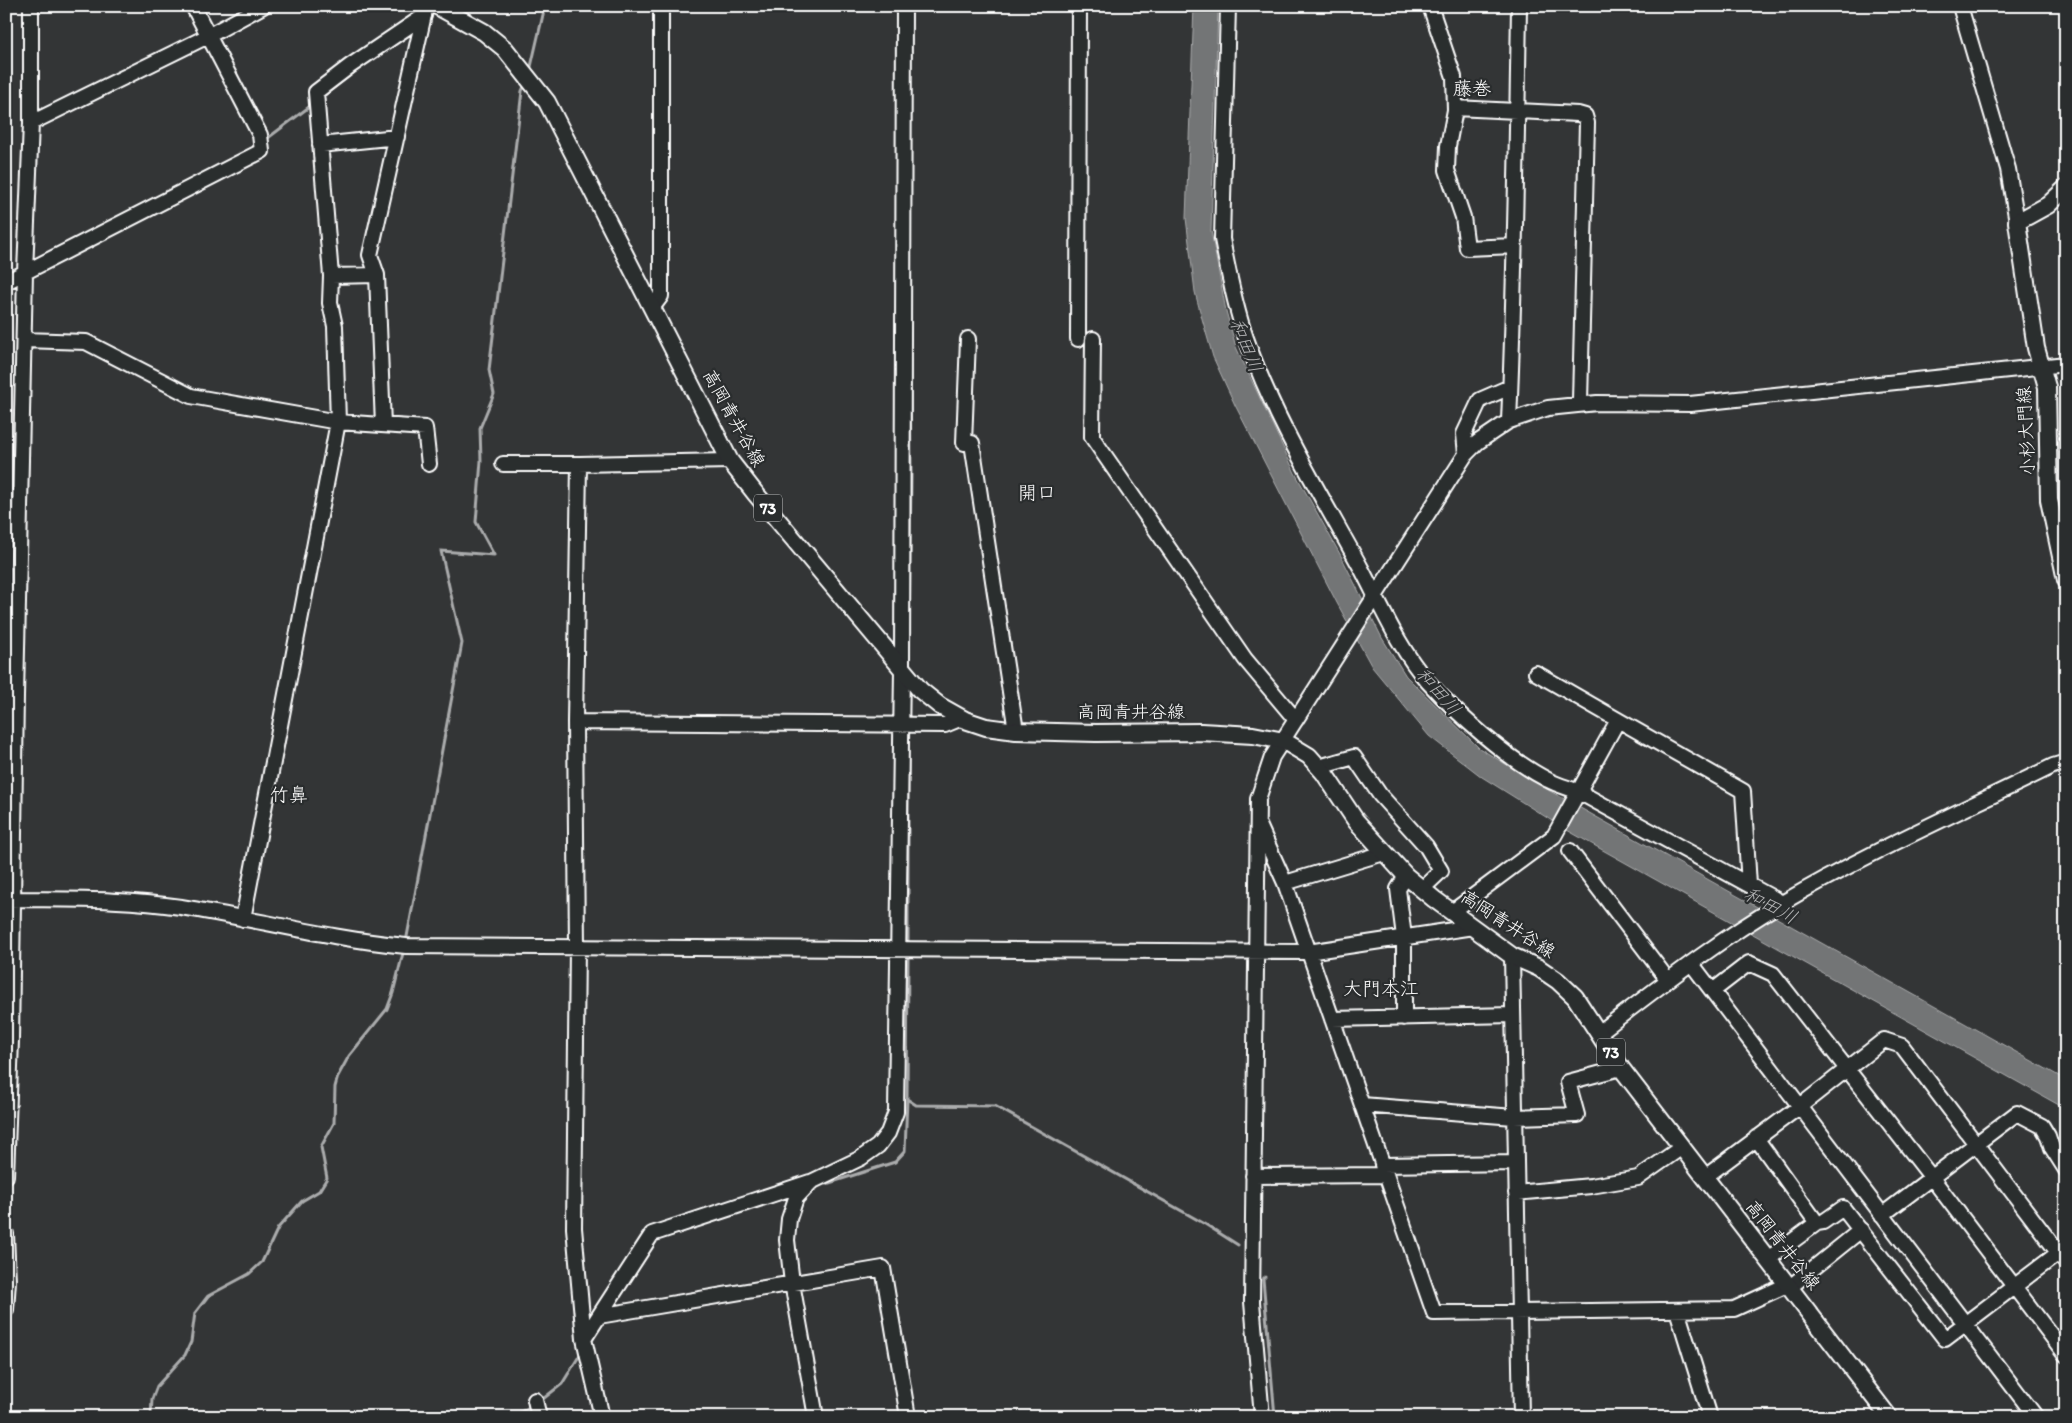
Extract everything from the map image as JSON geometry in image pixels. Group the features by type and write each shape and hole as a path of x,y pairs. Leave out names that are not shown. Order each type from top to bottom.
{"main road":[{"name":"高岡青井谷線","path":"429,9 484,32 505,49 546,102 730,461 761,501 920,690 940,706 962,718 986,727 1016,731 1253,734 1284,741 1301,750 1319,767 1356,821 1406,876 1512,956 1539,968 1558,981 1575,997 1600,1032 1621,1068 1790,1285 1889,1417"},
{"path":"2017,222 2048,205 2066,188"},
{"name":"小杉大門線","path":"2017,222 2036,348 2047,386 2049,500 2061,533 2066,580"}],"street":[{"path":"6,1176 10,899 25,272 31,123 31,6"},
{"path":"6,282 262,151 260,135 193,6"},
{"path":"31,123 208,36 263,6"},
{"path":"652,308 661,296 661,6"},
{"path":"584,1339 652,1234 811,1182 861,1158 878,1146 888,1133 896,1112 902,669 904,6"},
{"path":"1078,339 1079,6"},
{"path":"1228,6 1222,229 1229,274 1245,336 1257,368 1303,463 1410,657 1427,681 1483,734 1548,780 1579,792 1782,903"},
{"path":"1430,6 1454,77 1455,108 1446,170 1463,217 1467,248 1514,246"},
{"path":"1509,421 1514,293 1519,6"},
{"path":"1960,6 2008,168 2017,222"},
{"path":"383,425 377,275 370,255 396,137 429,9"},
{"path":"243,919 338,422 335,326 330,303 331,276 316,92 429,9"},
{"path":"1455,108 1578,114 1585,116 1587,122 1580,401"},
{"path":"320,145 396,137"},
{"path":"331,276 377,275"},
{"path":"968,339 964,443 972,443 1016,731"},
{"path":"1093,339 1092,437 1245,659 1296,720"},
{"path":"24,340 86,342 191,396 338,422 425,428 429,464"},
{"path":"1262,1417 1252,1302 1258,799 1272,757 1466,454 1478,442 1509,421 1548,408 1597,403 1690,404 2066,364"},
{"path":"1466,454 1464,434 1480,400 1510,387"},
{"path":"503,464 730,461"},
{"path":"579,464 575,722 577,947 574,1228 584,1339 602,1417"},
{"path":"1536,673 1743,791 1748,885"},
{"path":"575,722 945,725 962,718"},
{"path":"1452,912 1554,836 1618,720"},
{"path":"1319,767 1354,757 1380,795 1426,846 1441,871 1422,889"},
{"path":"1600,1032 1691,962 1782,903 1882,849 2053,766 2066,762"},
{"path":"1257,821 1285,882 1434,1313 1738,1308 1790,1285 1861,1230"},
{"path":"1570,851 1668,980"},
{"path":"1285,882 1384,852"},
{"path":"1404,1018 1404,937 1398,889 1406,876"},
{"path":"10,899 100,900 146,903 369,942 406,946 1308,952 1473,927"},
{"path":"1512,956 1521,1417"},
{"path":"1691,962 1714,990 1799,1107 2036,1417"},
{"path":"1714,990 1749,963 1773,974 1932,1178 2066,1355"},
{"path":"1332,1019 1513,1015"},
{"path":"1705,1177 1799,1107 1884,1040 1902,1046 1975,1144 2063,1254 2014,1287 1945,1339 1842,1208 1823,1222 1817,1223 1768,1259"},
{"path":"1362,1105 1514,1117 1577,1116 1568,1082 1621,1068"},
{"path":"1882,1215 2017,1113 2042,1126 2052,1148 2066,1170"},
{"path":"1756,1138 1817,1223"},
{"path":"1516,1192 1591,1186 1638,1178 1682,1147"},
{"path":"1253,1176 1515,1162"},
{"path":"811,1182 796,1198 789,1219 787,1240 792,1283 816,1417"},
{"path":"6,1234 8,1281 6,1310"},
{"path":"599,1316 882,1268 908,1417"},
{"path":"1677,1310 1710,1417"},
{"path":"535,1400 539,1417"}],"shaded area":[{"path":"1194,6 1218,6 1211,231 1226,311 1236,347 1295,473 1341,556 1382,638 1406,676 1479,748 1550,791 2066,1080 2066,1109 1565,829 1482,777 1429,736 1372,667 1235,405 1213,357 1201,315 1195,292 1186,218"}],"waterway":[{"path":"530,71 545,6"},
{"path":"322,97 362,66"},
{"path":"494,555 476,522 481,461 480,428 494,394 489,370 522,91 525,84"},
{"path":"264,141 313,104"},
{"path":"909,638 910,359"},
{"path":"406,942 462,643 441,551 494,555"},
{"path":"908,759 908,946"},
{"path":"151,1417 152,1399 157,1386 185,1355 191,1342 195,1313 208,1296 249,1274 262,1262 278,1228 302,1201 319,1191 327,1178 321,1147 334,1123 335,1087 338,1076 349,1056 387,1009 404,949"},
{"path":"908,954 907,1099 916,1105 995,1106 1205,1224 1238,1245"},
{"path":"826,1184 895,1162 905,1151 907,1099"},
{"path":"1265,1277 1263,1279 1275,1417"},
{"path":"539,1402 562,1384 581,1353"},
{"path":"512,1417 533,1405"}],"district":[{"name":"藤巻","path":"1472,88"},
{"name":"開口","path":"1037,492"},
{"name":"竹鼻","path":"289,794"},
{"name":"大門本江","path":"1381,988"}],"water label":[{"name":"和田川","path":"1247,345"},
{"name":"和田川","path":"1439,691"},
{"name":"和田川","path":"1771,905"}]}
